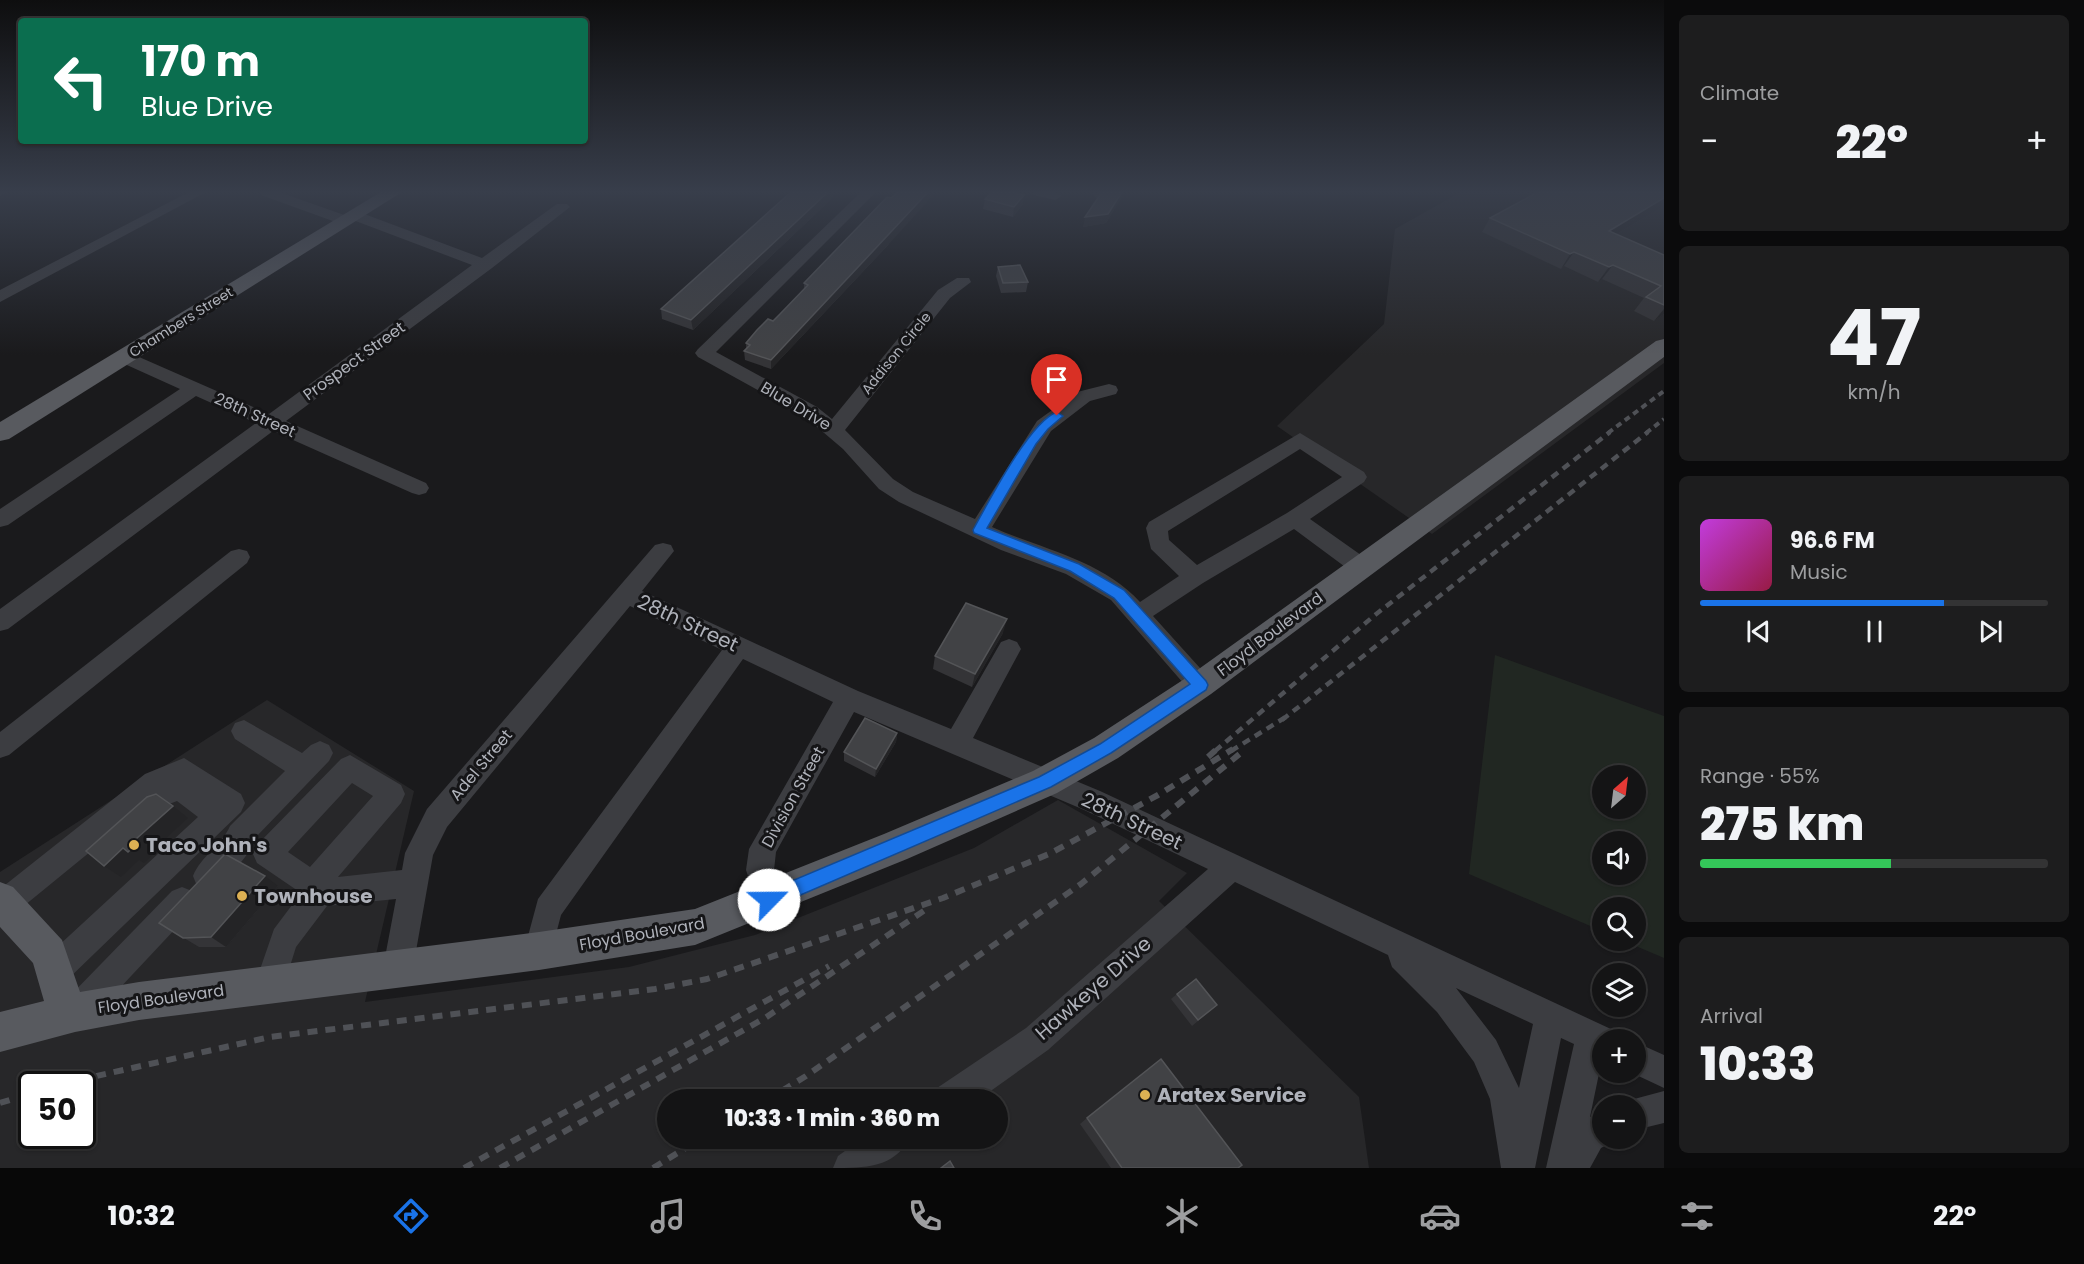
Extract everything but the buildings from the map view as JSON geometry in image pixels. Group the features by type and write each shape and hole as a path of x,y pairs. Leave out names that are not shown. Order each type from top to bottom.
{"main road":[{"name":"Chambers Street","path":"0,433 304,247"},
{"name":"Floyd Boulevard","path":"0,1032 71,1013 270,984 539,951 695,927 769,900 1045,782 1106,748 1200,685 1664,346"},
{"path":"3,907 49,953 71,1013"}],"street":[{"path":"0,297 96,247"},
{"path":"431,247 486,266"},
{"name":"Prospect Street","path":"0,622 511,247"},
{"name":"Blue Drive","path":"813,247 704,353 810,411 835,429 886,484 906,497 1095,578 1119,594 1200,685"},
{"name":"Addison Circle","path":"835,429 944,294 963,282"},
{"name":"28th Street","path":"124,357 419,488"},
{"path":"0,519 195,388"},
{"path":"979,530 1044,426 1084,396 1109,390"},
{"path":"1137,615 1195,577 1295,519 1357,477 1300,440 1157,528 1160,543 1195,577"},
{"path":"1295,519 1360,566"},
{"name":"Adel Street","path":"398,968 419,853 437,818 663,551"},
{"path":"0,747 239,556"},
{"name":"28th Street","path":"626,594 849,698 1091,800 1230,868 1592,1037"},
{"path":"539,951 549,909 738,647"},
{"path":"956,744 1009,649"},
{"name":"Division Street","path":"769,900 760,870 763,849 849,698"},
{"path":"71,1013 312,761 244,731"},
{"path":"267,854 350,767 392,794 316,889 284,939 270,984"},
{"path":"3,907 154,783 184,770 232,803 55,970"},
{"path":"217,818 316,889 414,883"},
{"name":"Hawkeye Drive","path":"965,1089 1037,1039 1230,868"},
{"path":"1391,944 1453,1005 1481,1044 1504,1091 1518,1167 1550,1017"},
{"path":"1563,1168 1592,1055"},
{"path":"1646,1063 1664,1072"},
{"path":"1646,1111 1664,1107"},
{"path":"1571,1168 1588,1136 1592,1134"},
{"path":"850,1168 877,1149"}],"shaded area":[{"path":"1393,247 1664,247 1664,363 1432,534 1277,426 1384,324"},
{"path":"1495,655 1664,716 1664,958 1646,950 1646,897 1592,897 1592,927 1469,874"},
{"path":"267,700 414,791 365,1002 629,967 755,935 974,848 1058,800 1187,873 1159,901 1359,1097 1369,1168 0,1168 0,872"}],"railway":[{"path":"1608,433 1664,391"},
{"path":"1646,433 1664,419"},
{"path":"1215,751 1375,615 1610,432"},
{"path":"1286,717 1648,432"},
{"path":"1231,751 1286,717"},
{"path":"1282,720 1286,717"},
{"path":"1208,757 1217,749"},
{"path":"96,1076 270,1037 655,989 707,979 943,898 1049,854 1158,795 1233,749"},
{"path":"785,1089 1081,884 1242,752"},
{"path":"500,1168 765,1018 928,908"},
{"path":"464,1168 829,966"},
{"path":"0,1103 18,1097"},
{"path":"653,1168 684,1149"}],"place":[{"name":"Taco John's","path":"134,845"},
{"name":"Townhouse","path":"242,896"},
{"name":"Aratex Service","path":"1145,1095"}],"route":[{"path":"769,900 1045,782 1106,748 1200,685 1119,594 1095,578 1074,568 1009,544 979,530 1031,442 1044,426 1057,416"}]}
